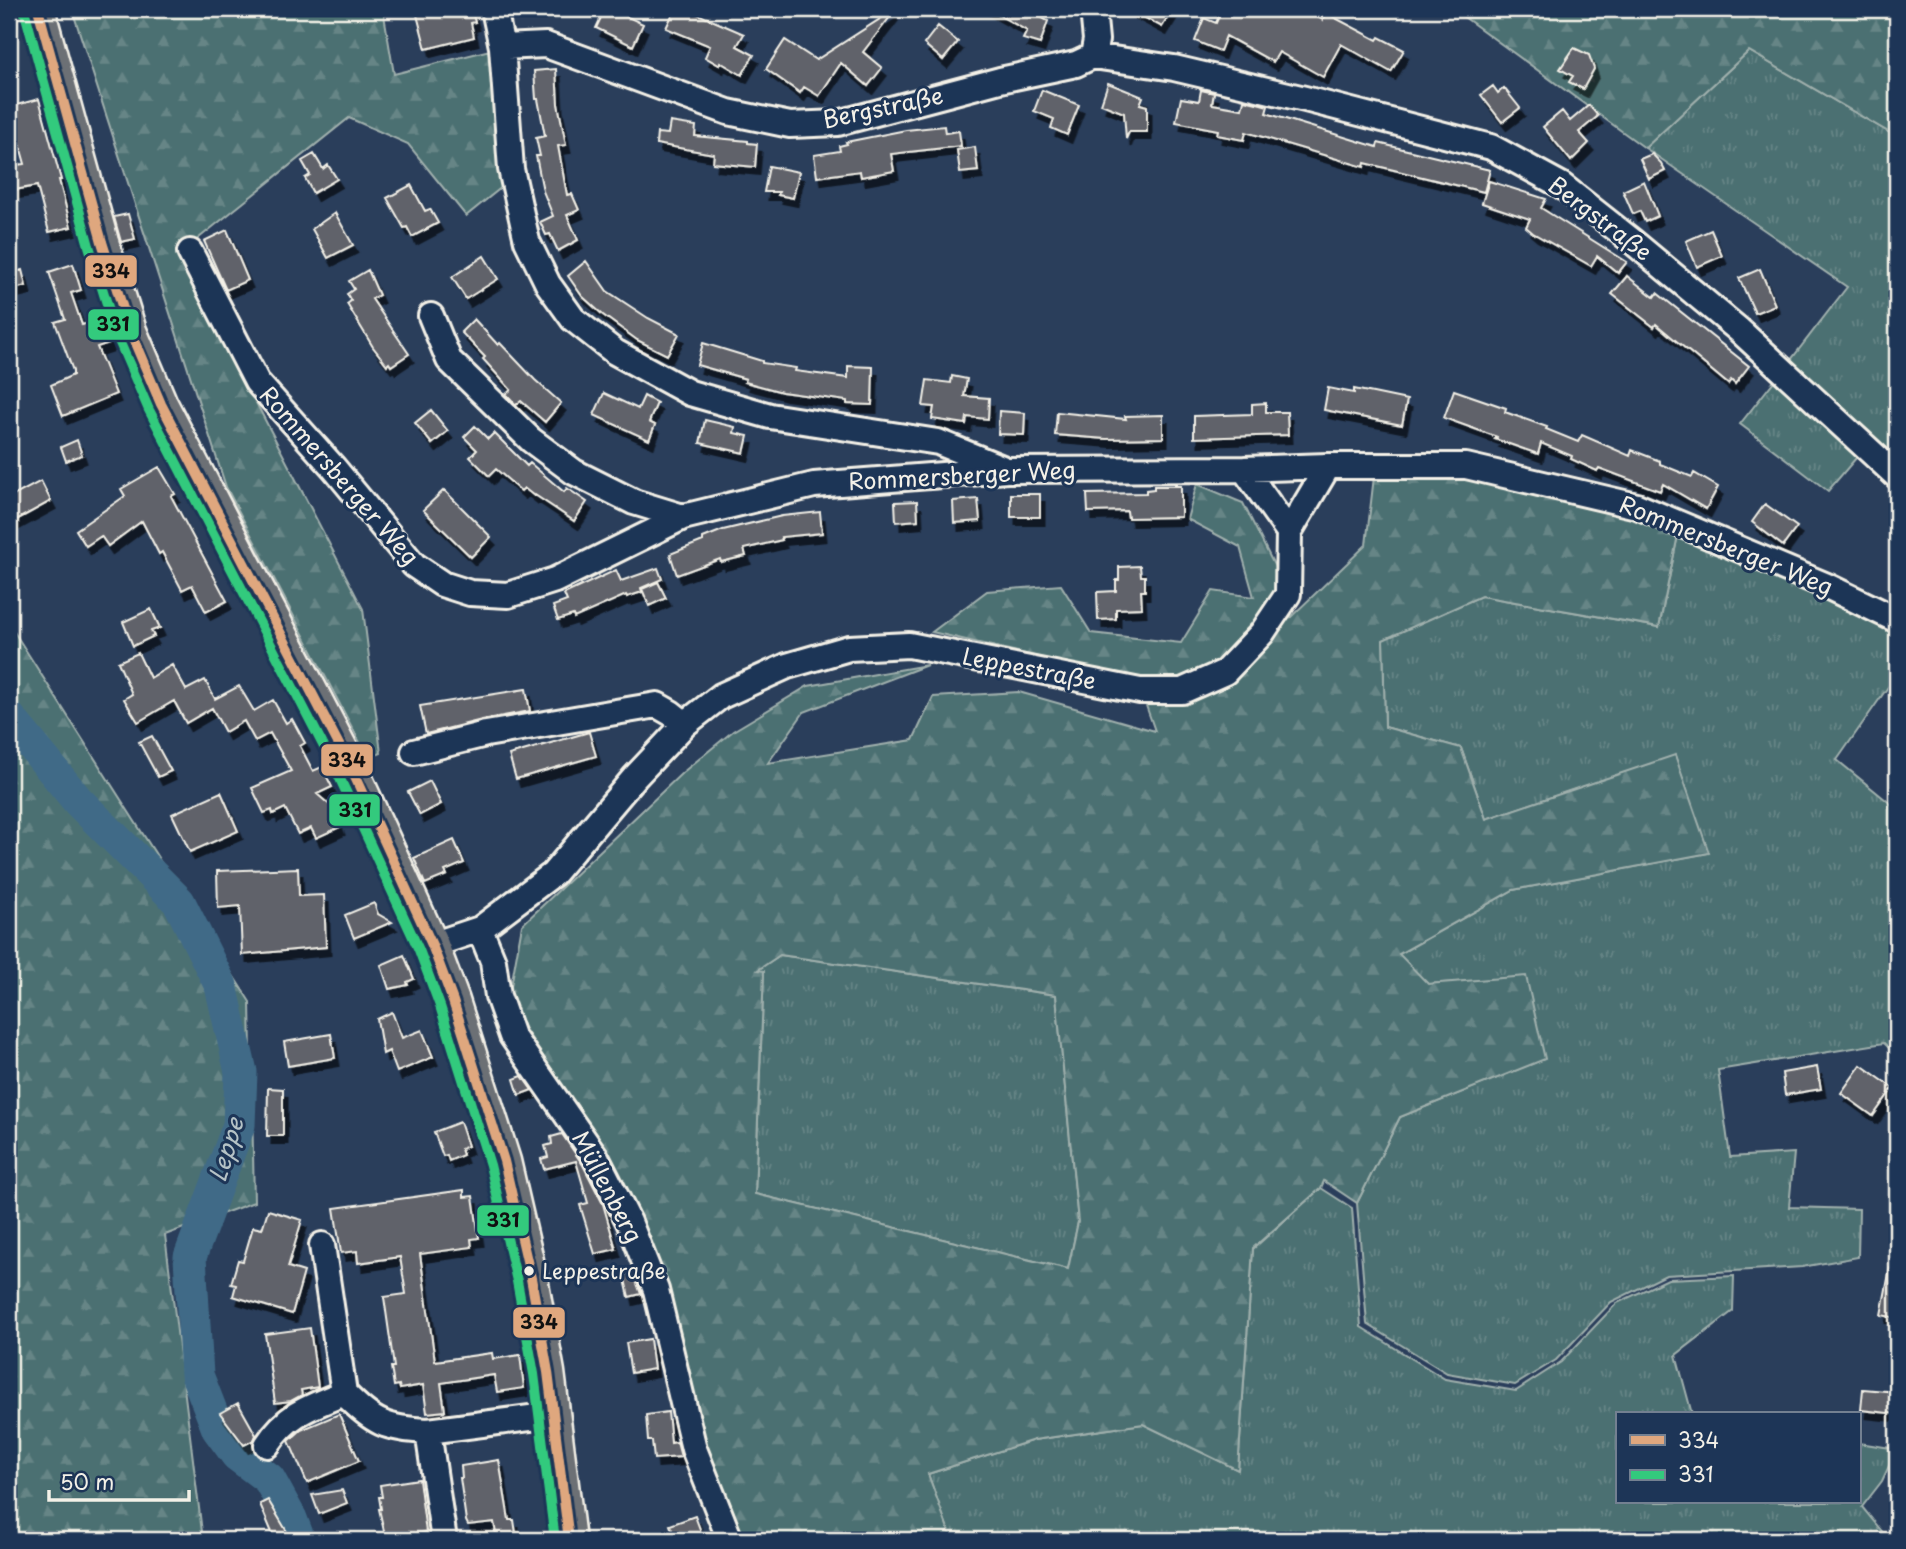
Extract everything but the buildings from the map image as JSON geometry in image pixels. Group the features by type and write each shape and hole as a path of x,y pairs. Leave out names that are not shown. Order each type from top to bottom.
{"main road":[{"path":"38,9 102,242 130,331 161,404 349,764 432,945 479,1077 504,1161 531,1278 554,1415 569,1540"}],"street":[{"path":"494,9 502,47 511,169 527,241 548,284 573,319 615,352 690,393 770,416 938,442 1007,470"},
{"path":"1093,9 1096,40 1093,56"},
{"name":"Bergstraße","path":"502,47 546,45 728,112 790,125 838,123 1000,80 1076,64 1093,56 1174,68 1491,147 1561,185 1632,241 1739,330 1897,477"},
{"name":"Rommersberger Weg","path":"190,252 257,382 334,468 414,565 442,583 470,593 508,595 555,580 683,517 814,485 1007,470 1466,466 1637,506 1827,586 1897,620"},
{"path":"431,316 449,360 531,440 574,472 634,502 683,517"},
{"name":"Leppestraße","path":"432,945 480,929 553,874 635,777 685,724 721,696 787,666 849,648 909,645 1140,691 1182,691 1225,672 1262,633 1287,594 1289,532 1328,466"},
{"path":"1244,469 1289,532"},
{"path":"414,752 486,734 657,705 685,724"},
{"name":"Müllenberg","path":"480,929 493,961 498,996 512,1036 596,1157 629,1222 656,1290 694,1449 730,1540"},
{"path":"322,1245 344,1393 375,1421 401,1430 428,1432 554,1415"},
{"path":"267,1445 284,1422 297,1413 344,1393"},
{"path":"428,1432 444,1540"}],"green space":[{"path":"72,9 383,9 394,74 502,47 513,178 466,216 408,144 349,118 179,254 363,609 381,753 368,758 226,487"},
{"path":"1453,9 1897,9 1897,137 1749,51 1645,148"},
{"path":"1749,51 1897,137 1897,471 1784,369 1847,287 1645,148"},
{"path":"1778,376 1862,451 1828,491 1740,424"},
{"path":"1375,468 1467,470 1628,516 1678,535 1659,627 1481,596 1383,640 1385,727 1461,748 1486,819 1675,755 1709,853 1513,890 1399,954 1428,984 1526,976 1545,1059 1400,1117 1357,1203 1324,1181 1321,1188 1253,1248 1238,1470 1143,1424 1034,1440 928,1474 952,1540 740,1540 704,1445 609,1157 508,1003 522,925 682,773 733,731 808,686 927,665 804,712 768,763 913,740 933,697 1019,692 1155,731 1137,680 932,632 987,591 1061,585 1091,633 1181,643 1213,591 1254,597 1240,547 1187,519 1197,484 1243,503 1277,571 1291,617 1366,545","holes":["780,955 1056,995 1078,1222 1068,1269 755,1194 764,971 758,970"]},
{"path":"1678,535 1897,626 1897,674 1837,760 1897,809 1897,1056 1884,1043 1718,1070 1730,1157 1794,1153 1789,1207 1859,1209 1858,1257 1802,1267 1666,1275 1611,1302 1556,1360 1515,1385 1447,1373 1367,1324 1357,1203 1400,1117 1544,1059 1525,977 1428,984 1398,955 1513,890 1708,853 1675,756 1486,819 1461,748 1385,727 1383,639 1481,596 1659,627"},
{"path":"9,624 250,1002 254,1202 165,1235 203,1540 9,1540"},
{"path":"780,955 1056,995 1078,1222 1068,1269 755,1194 764,972 757,970"},
{"path":"1321,1188 1352,1208 1361,1327 1445,1379 1516,1391 1561,1362 1617,1303 1668,1279 1734,1276 1733,1311 1676,1355 1691,1412 1616,1412 1616,1504 1860,1504 1860,1443 1897,1449 1882,1481 1862,1507 1889,1540 952,1540 928,1474 1034,1440 1143,1424 1238,1470 1253,1249"}],"waterway":[{"name":"Leppe","path":"9,717 78,801 179,902 221,986 241,1072 239,1125 190,1257 197,1375 218,1429 237,1455 269,1479 299,1540"}],"transit line":[{"name":"334","path":"38,9 102,242 130,331 161,404 349,764 432,945 453,1001 504,1161 531,1278 548,1372 569,1540"},
{"name":"331","path":"25,13 89,246 117,336 149,410 336,770 419,950 440,1006 490,1165 517,1281 534,1374 555,1540"}],"place":[{"name":"Leppestraße","path":"529,1271"}]}
